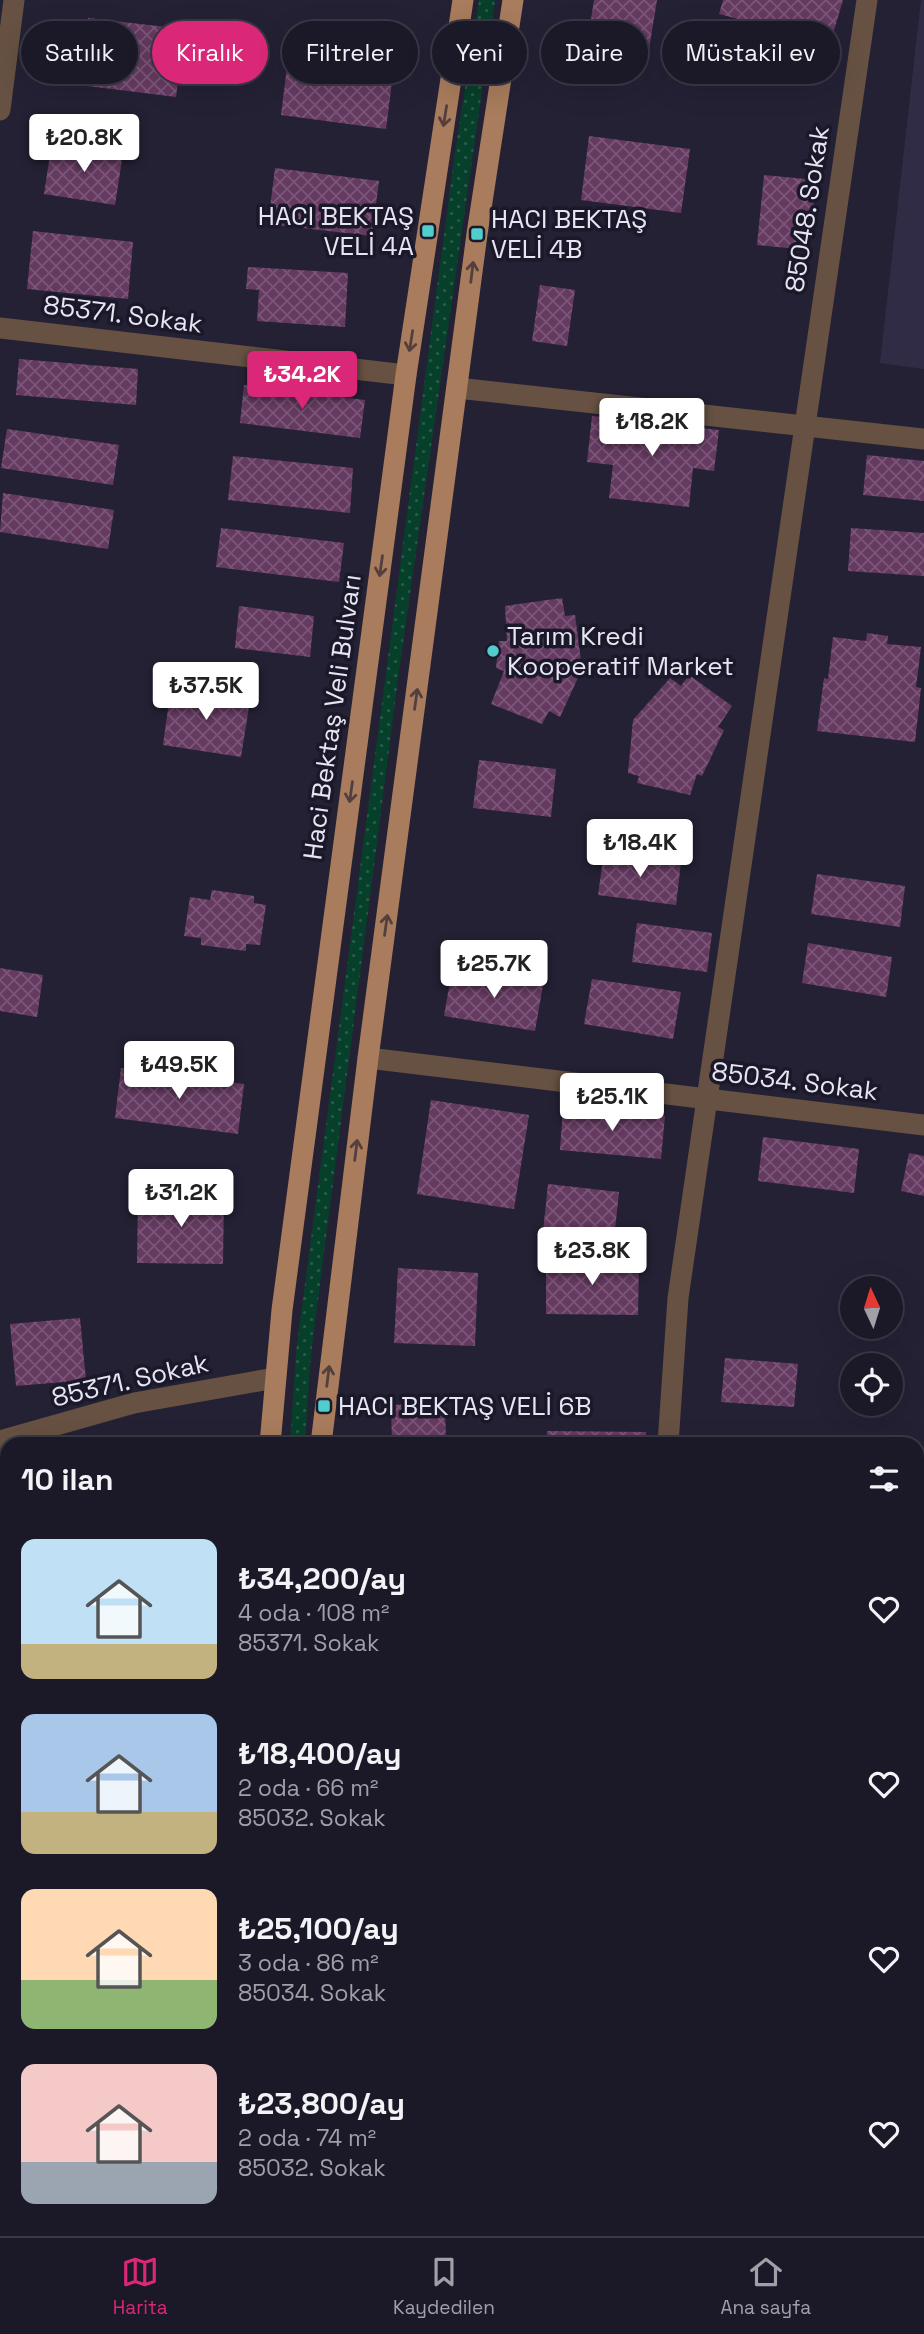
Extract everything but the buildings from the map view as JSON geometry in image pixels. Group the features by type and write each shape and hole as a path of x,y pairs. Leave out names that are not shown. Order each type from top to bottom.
{"main road":[{"name":"Haci Bektaş Veli Bulvarı","path":"271,1437 275,1378 406,376 463,0"},
{"path":"322,1437 368,1058 477,234 513,0"}],"street":[{"path":"0,110 14,0"},
{"name":"85048. Sokak","path":"668,1437 678,1298 867,0"},
{"name":"85371. Sokak","path":"0,328 406,376"},
{"path":"457,388 924,439"},
{"name":"85034. Sokak","path":"368,1058 924,1125"},
{"name":"85371. Sokak","path":"14,1437 134,1403 275,1378"}],"shaded area":[{"path":"921,0 924,0 924,369 880,363"}],"green space":[{"path":"479,0 495,0 492,21 476,21"},
{"path":"466,84 483,84 400,664 311,1354 305,1437 290,1437 296,1352 455,152"}],"place":[{"name":"HACI BEKTAŞ VELİ 4A","path":"428,231"},
{"name":"HACI BEKTAŞ VELİ 4B","path":"477,234"},
{"name":"Tarım Kredi Kooperatif Market","path":"493,651"},
{"name":"HACI BEKTAŞ VELİ 6B","path":"324,1406"}]}
